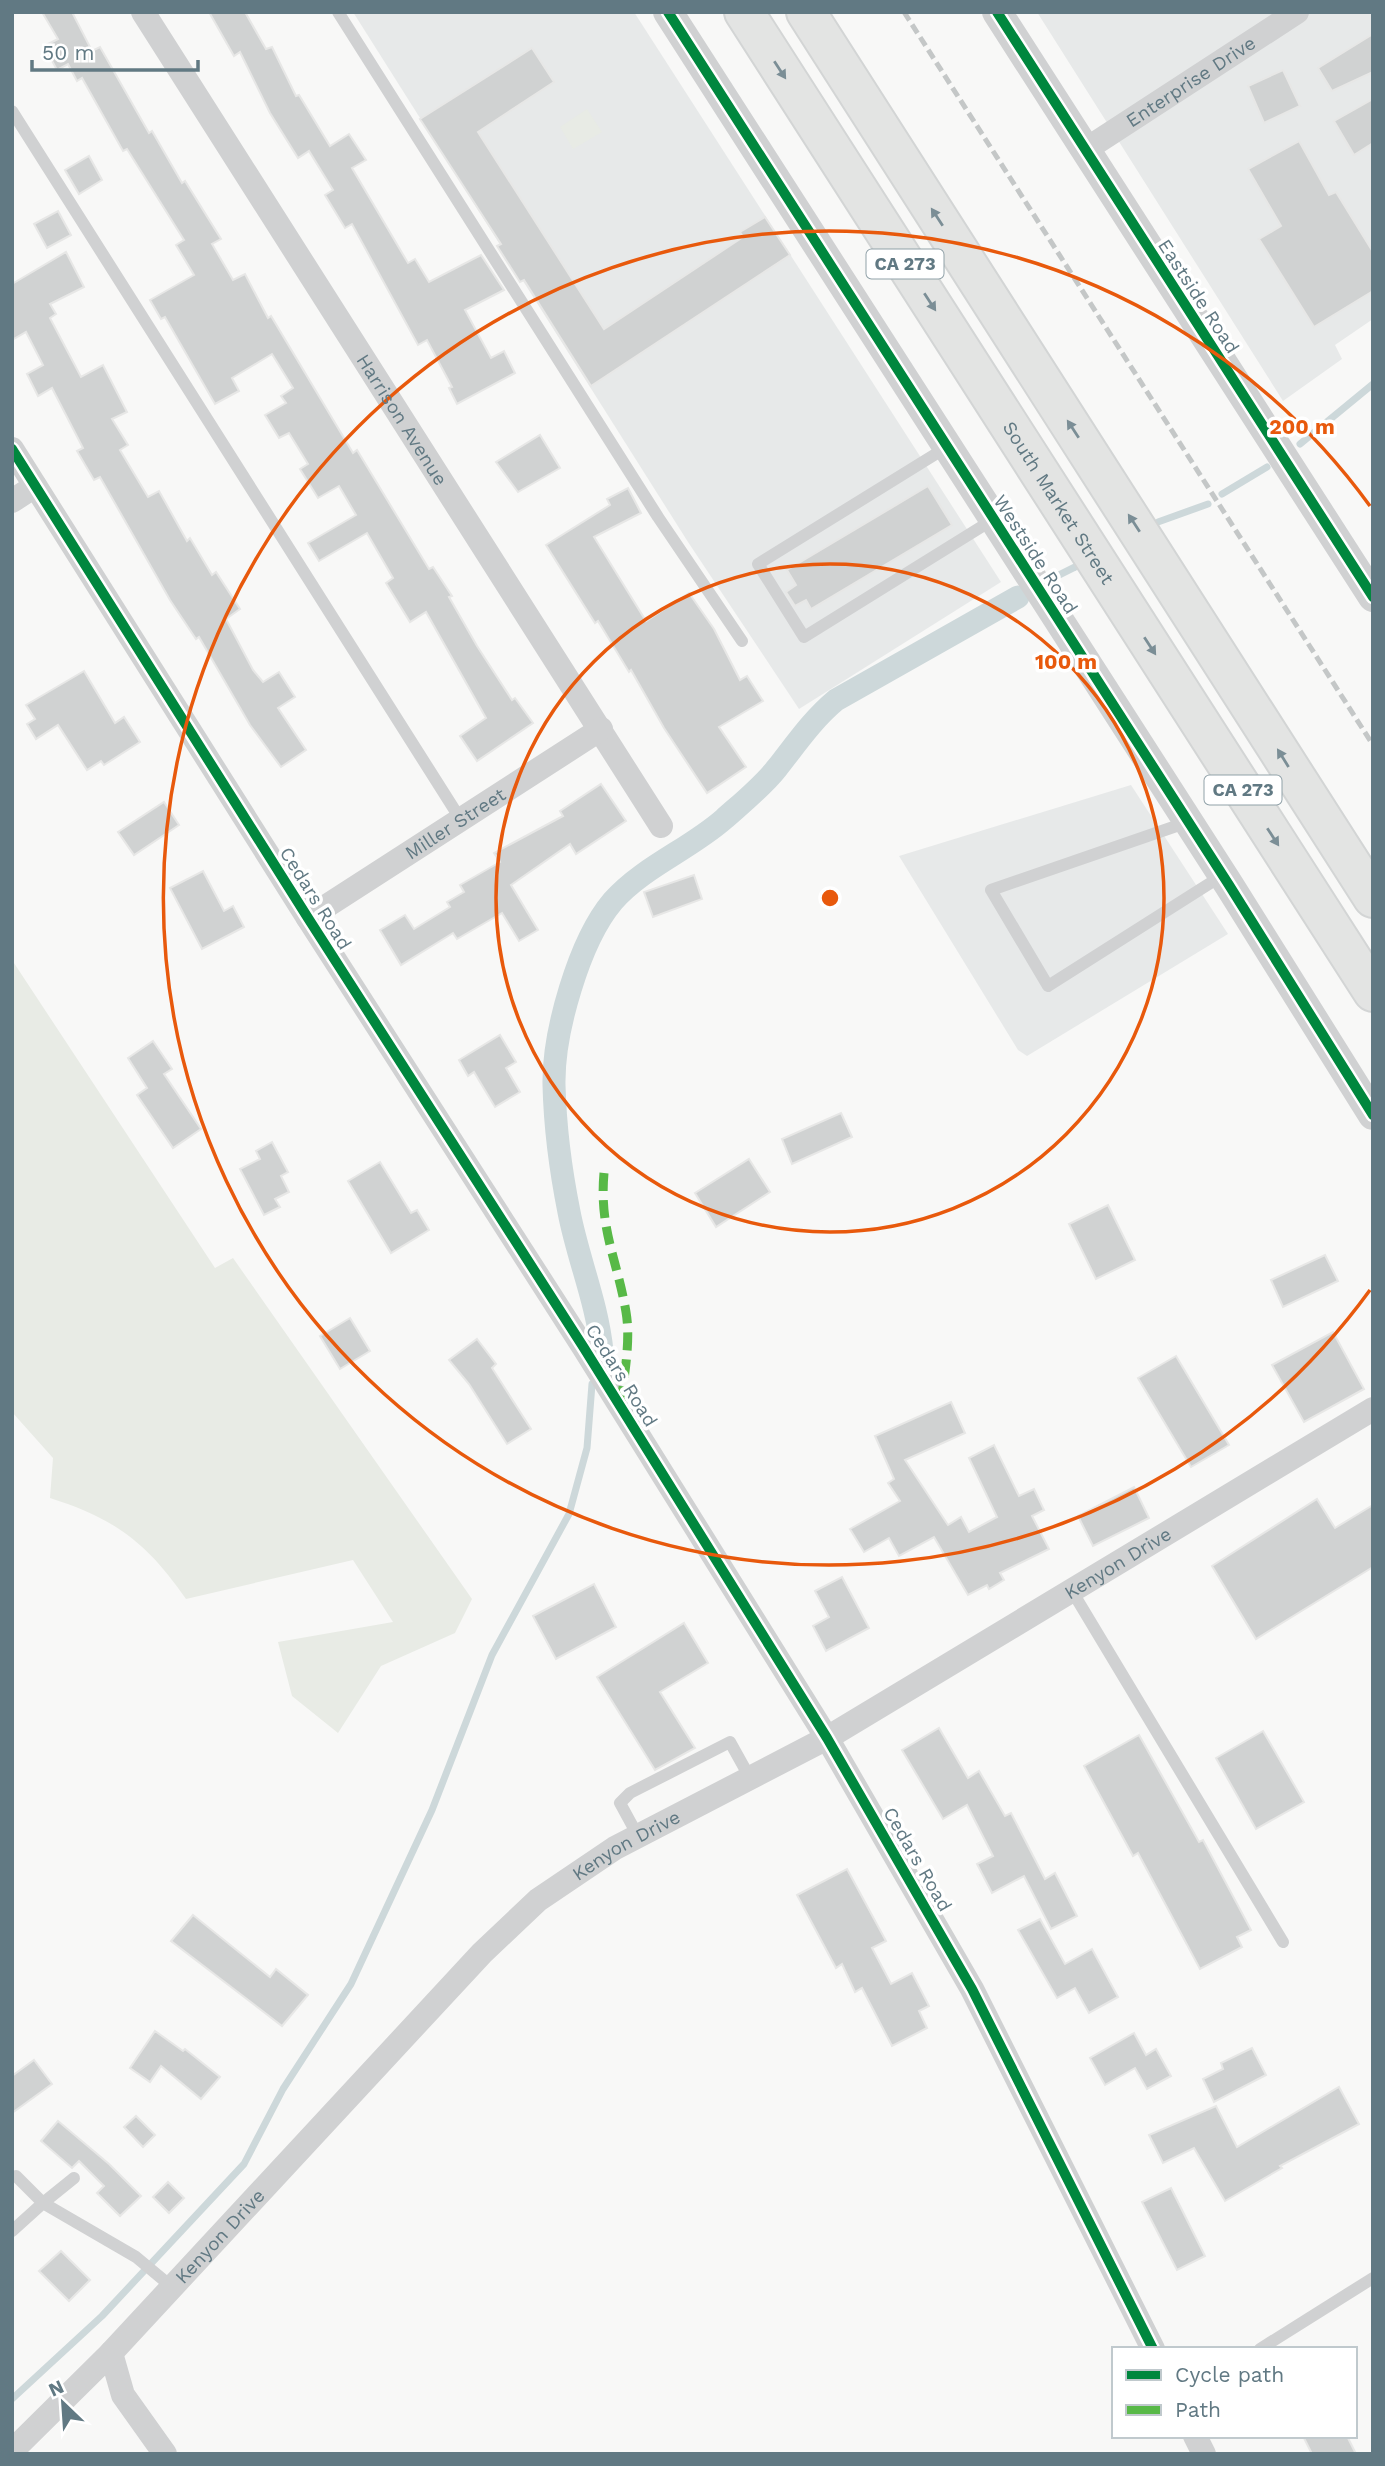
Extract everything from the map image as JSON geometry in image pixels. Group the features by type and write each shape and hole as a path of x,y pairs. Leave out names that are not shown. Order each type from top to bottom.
{"main road":[{"name":"South Market Street","path":"744,12 1373,992"},
{"name":"CA 273","path":"806,12 1373,898"}],"street":[{"name":"Harrison Avenue","path":"143,12 661,826"},
{"name":"Westside Road","path":"668,12 1223,875 1373,1115"},
{"name":"Eastside Road","path":"997,12 1373,597"},
{"name":"Enterprise Drive","path":"1085,150 1297,12"},
{"name":"Cedars Road","path":"12,449 584,1348 827,1738 972,1989 1152,2347"},
{"path":"12,501 36,486"},
{"name":"Miller Street","path":"308,918 601,729"},
{"name":"Kenyon Drive","path":"12,2451 111,2353 166,2282 517,1918 565,1880 638,1836 827,1738 1373,1409"},
{"path":"111,2353 123,2395 165,2454"},
{"path":"1196,2438 1204,2454"}],"lane":[{"path":"338,12 658,517 742,641"},
{"path":"12,111 460,820"},
{"path":"947,446 758,564 804,637 994,519"},
{"path":"1188,821 991,890 1048,986 1223,875"},
{"path":"1072,1591 1283,1941"},
{"path":"638,1836 620,1803 630,1793 730,1742 750,1778"},
{"path":"16,2176 43,2203 136,2257 166,2282"},
{"path":"12,2231 74,2178"},
{"path":"1263,2347 1373,2278"}],"shaded area":[{"path":"353,12 634,12 1001,582 799,709 688,542"},
{"path":"1037,12 1373,12 1373,319 1335,345 1342,359 1283,401"},
{"path":"587,109 602,132 573,149 560,127"},
{"path":"1131,785 1228,934 1027,1056 1018,1050 899,856"},
{"path":"12,960 215,1268 233,1258 472,1599 455,1633 381,1666 338,1733 292,1696 278,1642 393,1622 353,1560 186,1599 158,1563 128,1535 94,1515 50,1498 53,1458 12,1412"}],"building":[{"path":"42,12 72,12 92,51 100,47 149,133 152,131 182,183 185,181 221,239 212,244 233,280 245,274 268,318 271,316 353,453 357,450 429,569 433,567 452,596 449,597 477,646 512,700 515,698 533,723 477,761 460,736 486,718 426,612 410,622 386,583 393,578 367,533 319,561 308,543 356,515 339,486 318,498 300,469 308,464 289,433 279,438 265,415 286,403 281,396 293,388 272,354 232,378 239,391 215,404 165,317 161,319 150,300 194,275 176,245 184,240 127,149 123,151 82,78 77,81 68,64 57,70 44,46 58,39"},
{"path":"209,12 245,12 266,49 272,47 296,96 299,95 330,146 349,134 366,160 352,168 408,263 415,259 429,282 481,255 504,290 465,310 491,358 504,351 515,373 457,404 449,388 452,387 427,340 418,345 352,224 345,228 325,195 333,190 309,151 298,158 270,113 240,52 234,56"},
{"path":"1373,34 1373,72 1332,91 1318,68"},
{"path":"532,48 554,82 478,132 604,329 743,237 740,232 765,217 790,255 591,386 524,280 520,282 497,246 501,244 420,119"},
{"path":"1283,70 1300,106 1264,123 1248,86"},
{"path":"1373,99 1373,143 1354,155 1334,121"},
{"path":"1299,141 1329,195 1336,192 1373,252 1373,291 1314,327 1259,239 1281,226 1248,169"},
{"path":"89,156 102,180 79,194 65,170"},
{"path":"58,211 71,235 47,248 34,224"},
{"path":"66,252 84,287 50,304 56,314 50,318 81,377 103,365 127,412 112,419 128,445 120,450 148,497 159,491 187,541 190,538 212,575 216,572 240,609 226,619 253,670 263,682 279,672 295,697 278,708 306,750 281,767 250,725 199,637 196,639 170,600 100,477 94,480 77,451 83,448 52,388 38,396 27,374 43,365 26,332 12,340 12,284"},
{"path":"540,435 560,468 518,492 496,462"},
{"path":"928,486 952,525 811,609 806,600 795,606 786,592 796,585 787,570"},
{"path":"628,488 641,513 594,537 646,621 689,593 714,629 740,680 747,676 763,701 719,727 746,767 707,793 664,728 631,670 629,672 598,621 595,623 546,545 610,505 607,499"},
{"path":"84,671 115,723 124,717 140,742 104,765 101,761 87,770 58,725 36,739 27,724 35,719 26,705"},
{"path":"601,784 626,821 576,854 570,844 511,885 538,930 519,941 502,913 457,939 453,933 401,965 380,930 405,915 414,929 450,907 447,902 464,892 460,885 500,862 494,853 563,816 560,811"},
{"path":"164,802 179,825 134,855 118,832"},
{"path":"203,871 224,911 233,906 244,927 202,949 170,888"},
{"path":"694,875 702,899 653,917 644,892"},
{"path":"500,1035 516,1062 506,1068 520,1092 495,1107 474,1072 468,1076 459,1060"},
{"path":"153,1041 172,1069 164,1074 201,1129 173,1148 137,1095 147,1088 128,1058"},
{"path":"841,1113 852,1137 792,1164 782,1139"},
{"path":"272,1142 288,1172 281,1176 289,1192 275,1199 280,1207 264,1215 240,1169 260,1159 256,1151"},
{"path":"749,1159 770,1192 716,1227 695,1193"},
{"path":"380,1162 411,1213 417,1210 429,1230 391,1253 348,1181"},
{"path":"1108,1205 1135,1260 1096,1279 1069,1224"},
{"path":"1325,1255 1338,1281 1283,1307 1271,1280"},
{"path":"350,1318 370,1351 340,1369 320,1336"},
{"path":"1333,1332 1364,1389 1304,1422 1272,1365"},
{"path":"477,1339 496,1364 492,1368 531,1429 507,1444 469,1384 449,1360"},
{"path":"1176,1356 1229,1445 1191,1467 1138,1378"},
{"path":"951,1402 965,1433 905,1460 948,1525 961,1517 969,1532 997,1517 969,1458 994,1445 1019,1496 1034,1489 1044,1510 1032,1516 1049,1549 1000,1573 1004,1580 989,1589 987,1585 968,1595 934,1537 899,1556 889,1538 864,1552 850,1529 900,1501 888,1483 894,1479 875,1436"},
{"path":"1134,1487 1149,1518 1093,1546 1078,1516"},
{"path":"1317,1499 1335,1528 1373,1505 1373,1567 1256,1639 1212,1566"},
{"path":"842,1577 869,1628 826,1651 813,1626 829,1617 815,1591"},
{"path":"594,1584 616,1627 556,1659 533,1616"},
{"path":"684,1623 708,1663 660,1692 695,1748 655,1770 597,1677"},
{"path":"939,1728 968,1778 979,1771 1005,1816 1011,1813 1045,1879 1055,1873 1077,1916 1051,1929 1024,1876 992,1893 977,1864 993,1856 967,1805 943,1819 902,1750"},
{"path":"1263,1731 1304,1802 1256,1829 1216,1758"},
{"path":"1139,1735 1199,1842 1203,1840 1251,1930 1237,1937 1242,1947 1200,1969 1138,1853 1133,1856 1084,1766"},
{"path":"847,1869 886,1941 872,1948 891,1984 912,1973 929,2006 919,2011 927,2028 892,2046 862,1988 855,1992 842,1964 836,1968 797,1895"},
{"path":"193,1915 270,1977 276,1969 308,1995 282,2026 171,1941"},
{"path":"1040,1919 1065,1964 1092,1949 1118,1997 1089,2013 1075,1988 1057,1998 1018,1930"},
{"path":"155,2031 183,2051 185,2049 220,2077 201,2099 161,2066 150,2082 130,2068"},
{"path":"1134,2033 1146,2055 1156,2049 1171,2076 1147,2089 1135,2068 1105,2085 1090,2058"},
{"path":"1252,2048 1266,2075 1214,2102 1203,2079 1223,2069 1221,2063"},
{"path":"34,2060 52,2084 12,2113 12,2076"},
{"path":"1339,2087 1359,2124 1280,2166 1282,2168 1225,2201 1194,2148 1163,2163 1149,2135 1216,2106 1237,2147"},
{"path":"136,2116 155,2135 143,2147 124,2127"},
{"path":"58,2121 109,2164 141,2196 120,2216 97,2193 104,2186 79,2161 72,2168 41,2141"},
{"path":"168,2182 184,2198 169,2213 153,2197"},
{"path":"1171,2188 1205,2256 1177,2270 1142,2202"},
{"path":"61,2251 90,2280 69,2301 39,2271"},
{"path":"1304,2438 1348,2438 1356,2454 1312,2454"}],"waterway":[{"path":"1300,444 1373,384"},
{"path":"1222,494 1267,467"},
{"path":"1158,522 1208,504"},
{"path":"1051,579 1075,567"},
{"path":"602,1351 596,1315 566,1197 557,1133 554,1085 563,1014 589,939 613,901 625,889 711,830 752,795 836,700 1018,597"},
{"path":"12,2399 102,2316 244,2164 283,2089 351,1984 432,1810 492,1655 569,1514 587,1448 592,1384"}],"railway":[{"path":"904,12 1373,745"}],"marked path":[{"path":"604,1173 606,1228 626,1312 628,1335 621,1404"}],"cycle path":[{"path":"668,12 1229,885 1373,1115"},
{"path":"997,12 1373,597"},
{"path":"12,449 584,1348 827,1738 972,1989 1152,2347"}]}
